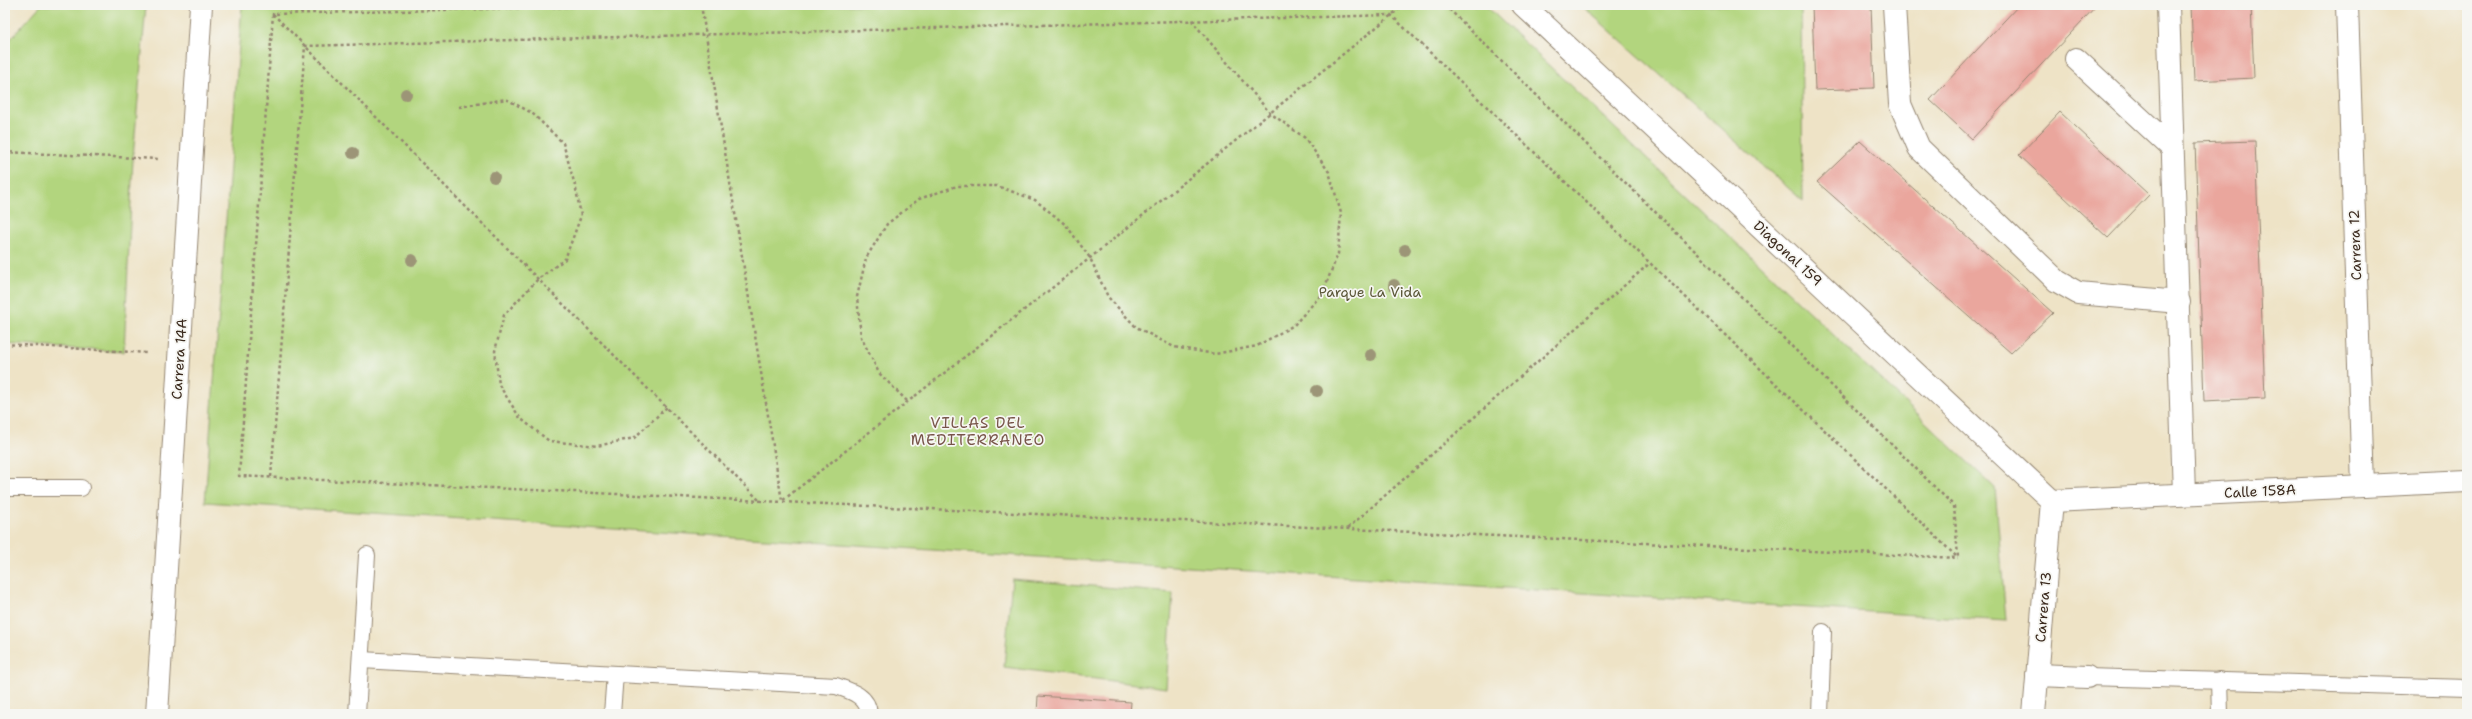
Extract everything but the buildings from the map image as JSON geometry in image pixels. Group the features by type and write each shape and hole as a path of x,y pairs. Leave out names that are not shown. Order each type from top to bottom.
{"street":[{"name":"Carrera 14A","path":"157,714 201,5"},
{"name":"Diagonal 159","path":"1523,5 2052,501"},
{"path":"1894,5 1900,104 1919,148 2057,281 2078,293 2179,302"},
{"path":"2168,5 2172,148 2179,302 2184,494"},
{"name":"Carrera 12","path":"2347,5 2363,486"},
{"path":"2076,58 2172,148"},
{"name":"Calle 158A","path":"2052,501 2467,481"},
{"name":"Carrera 13","path":"2034,714 2052,501"},
{"path":"2037,675 2087,677"}],"lane":[{"path":"5,488 81,488"},
{"path":"357,714 368,555"},
{"path":"1820,714 1823,632"},
{"path":"361,660 836,686 860,695 869,708 869,714"},
{"path":"612,714 615,674"},
{"path":"2087,677 2467,688"},
{"path":"2219,680 2220,714"}],"path":[{"path":"273,14 651,5"},
{"path":"700,5 782,501"},
{"path":"782,501 907,400 1090,258 1404,5"},
{"path":"1445,5 1954,506 1958,558"},
{"path":"273,14 759,500"},
{"path":"273,14 239,476 1958,558"},
{"path":"305,46 1391,15 1958,558"},
{"path":"907,400 878,373 861,337 857,297 866,258 887,224 919,199 957,186 998,186 1035,200 1066,225 1090,258 1108,297 1117,307 1136,327 1174,347 1215,354 1257,346 1294,325 1322,294 1338,254 1341,213 1329,172 1305,138 1270,113 1191,20"},
{"path":"271,477 305,46"},
{"path":"458,107 506,99 532,113 563,143 581,216 566,259 538,279 504,315 495,351 499,385 520,418 549,441 597,446 634,438 667,407"},
{"path":"5,152 191,161"},
{"path":"1347,528 1650,262"},
{"path":"5,344 179,355"}],"green space":[{"path":"41,5 146,5 133,158 124,352 5,344 5,45"},
{"name":"Parque La Vida","path":"242,5 1485,5 1995,488 2006,621 205,502"},
{"path":"1581,5 1801,5 1803,201"},
{"path":"1012,579 1173,593 1166,688 1004,667"}],"district":[{"name":"VILLAS DEL MEDITERRANEO","path":"978,432"}]}
